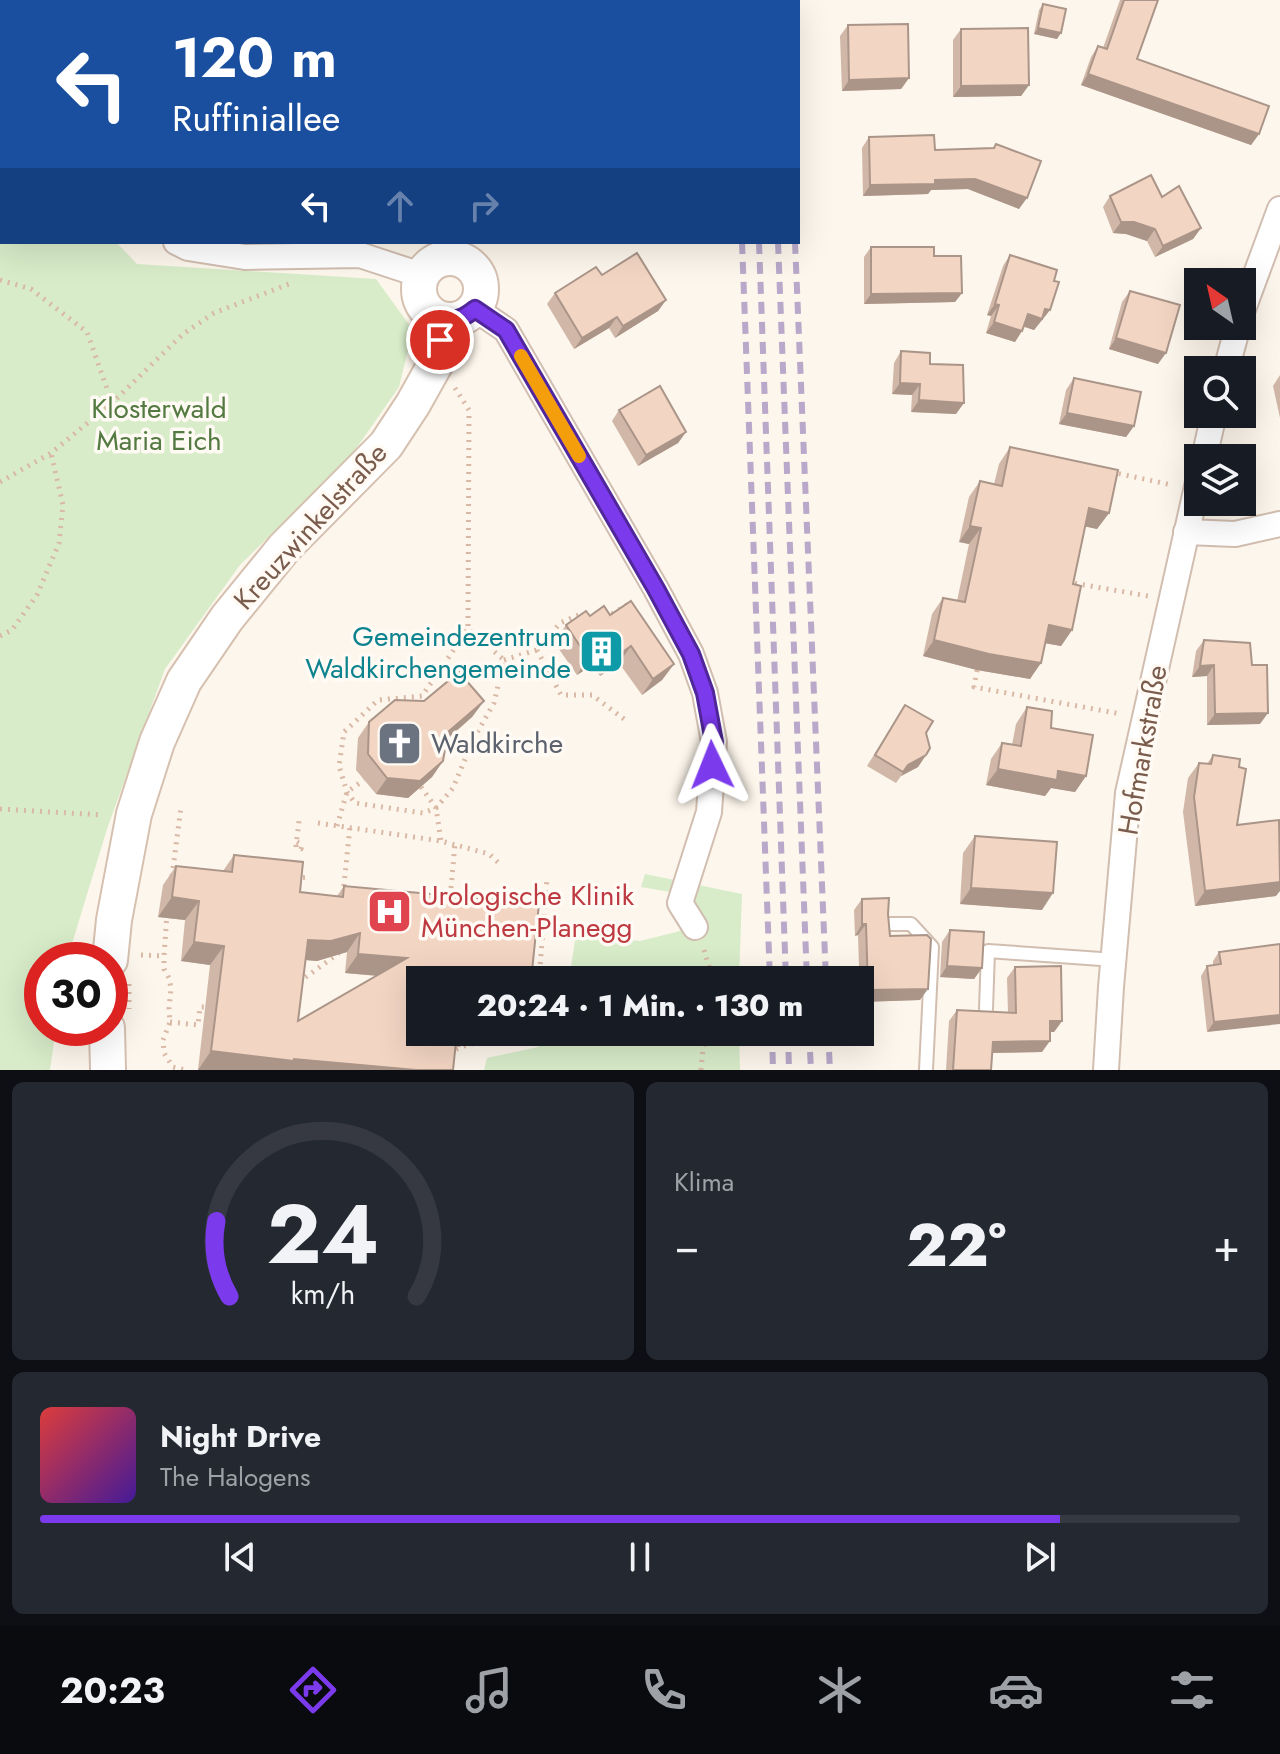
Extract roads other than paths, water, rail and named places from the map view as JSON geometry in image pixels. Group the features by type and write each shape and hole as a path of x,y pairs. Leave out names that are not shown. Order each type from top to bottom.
{"street":[{"path":"1256,274 1280,209"},
{"path":"180,244 245,257 360,255 421,275"},
{"path":"458,250 477,273 481,285 480,298 475,309 466,317 454,321 443,320 426,311 421,303 418,284 421,275 436,261 458,250"},
{"path":"475,309 506,330 656,589 691,654 705,693 714,742 709,812 680,903 695,927"},
{"name":"Kreuzwinkelstraße","path":"118,942 114,920 133,818 157,742 184,681 227,618 284,548 386,445 437,361 443,320"},
{"name":"Hofmarkstraße","path":"1106,1070 1128,793 1190,516"},
{"path":"1186,532 1235,534 1280,524"},
{"path":"107,1046 108,1070"}],"lane":[{"path":"889,924 911,924 932,947 926,1070"},
{"path":"986,1009 988,951 1115,960"}],"railway":[{"path":"742,244 769,966"},
{"path":"759,244 785,966"},
{"path":"778,244 806,966"},
{"path":"795,244 825,966"},
{"path":"772,1046 773,1070"},
{"path":"788,1046 789,1070"},
{"path":"810,1046 811,1070"},
{"path":"829,1046 830,1070"}],"place":[{"name":"Gemeindezentrum Waldkirchengemeinde","path":"602,652"},
{"name":"Waldkirche","path":"400,743"},
{"name":"Urologische Klinik München-Planegg","path":"390,911"}],"park label":[{"name":"Klosterwald Maria Eich","path":"159,424"}]}
